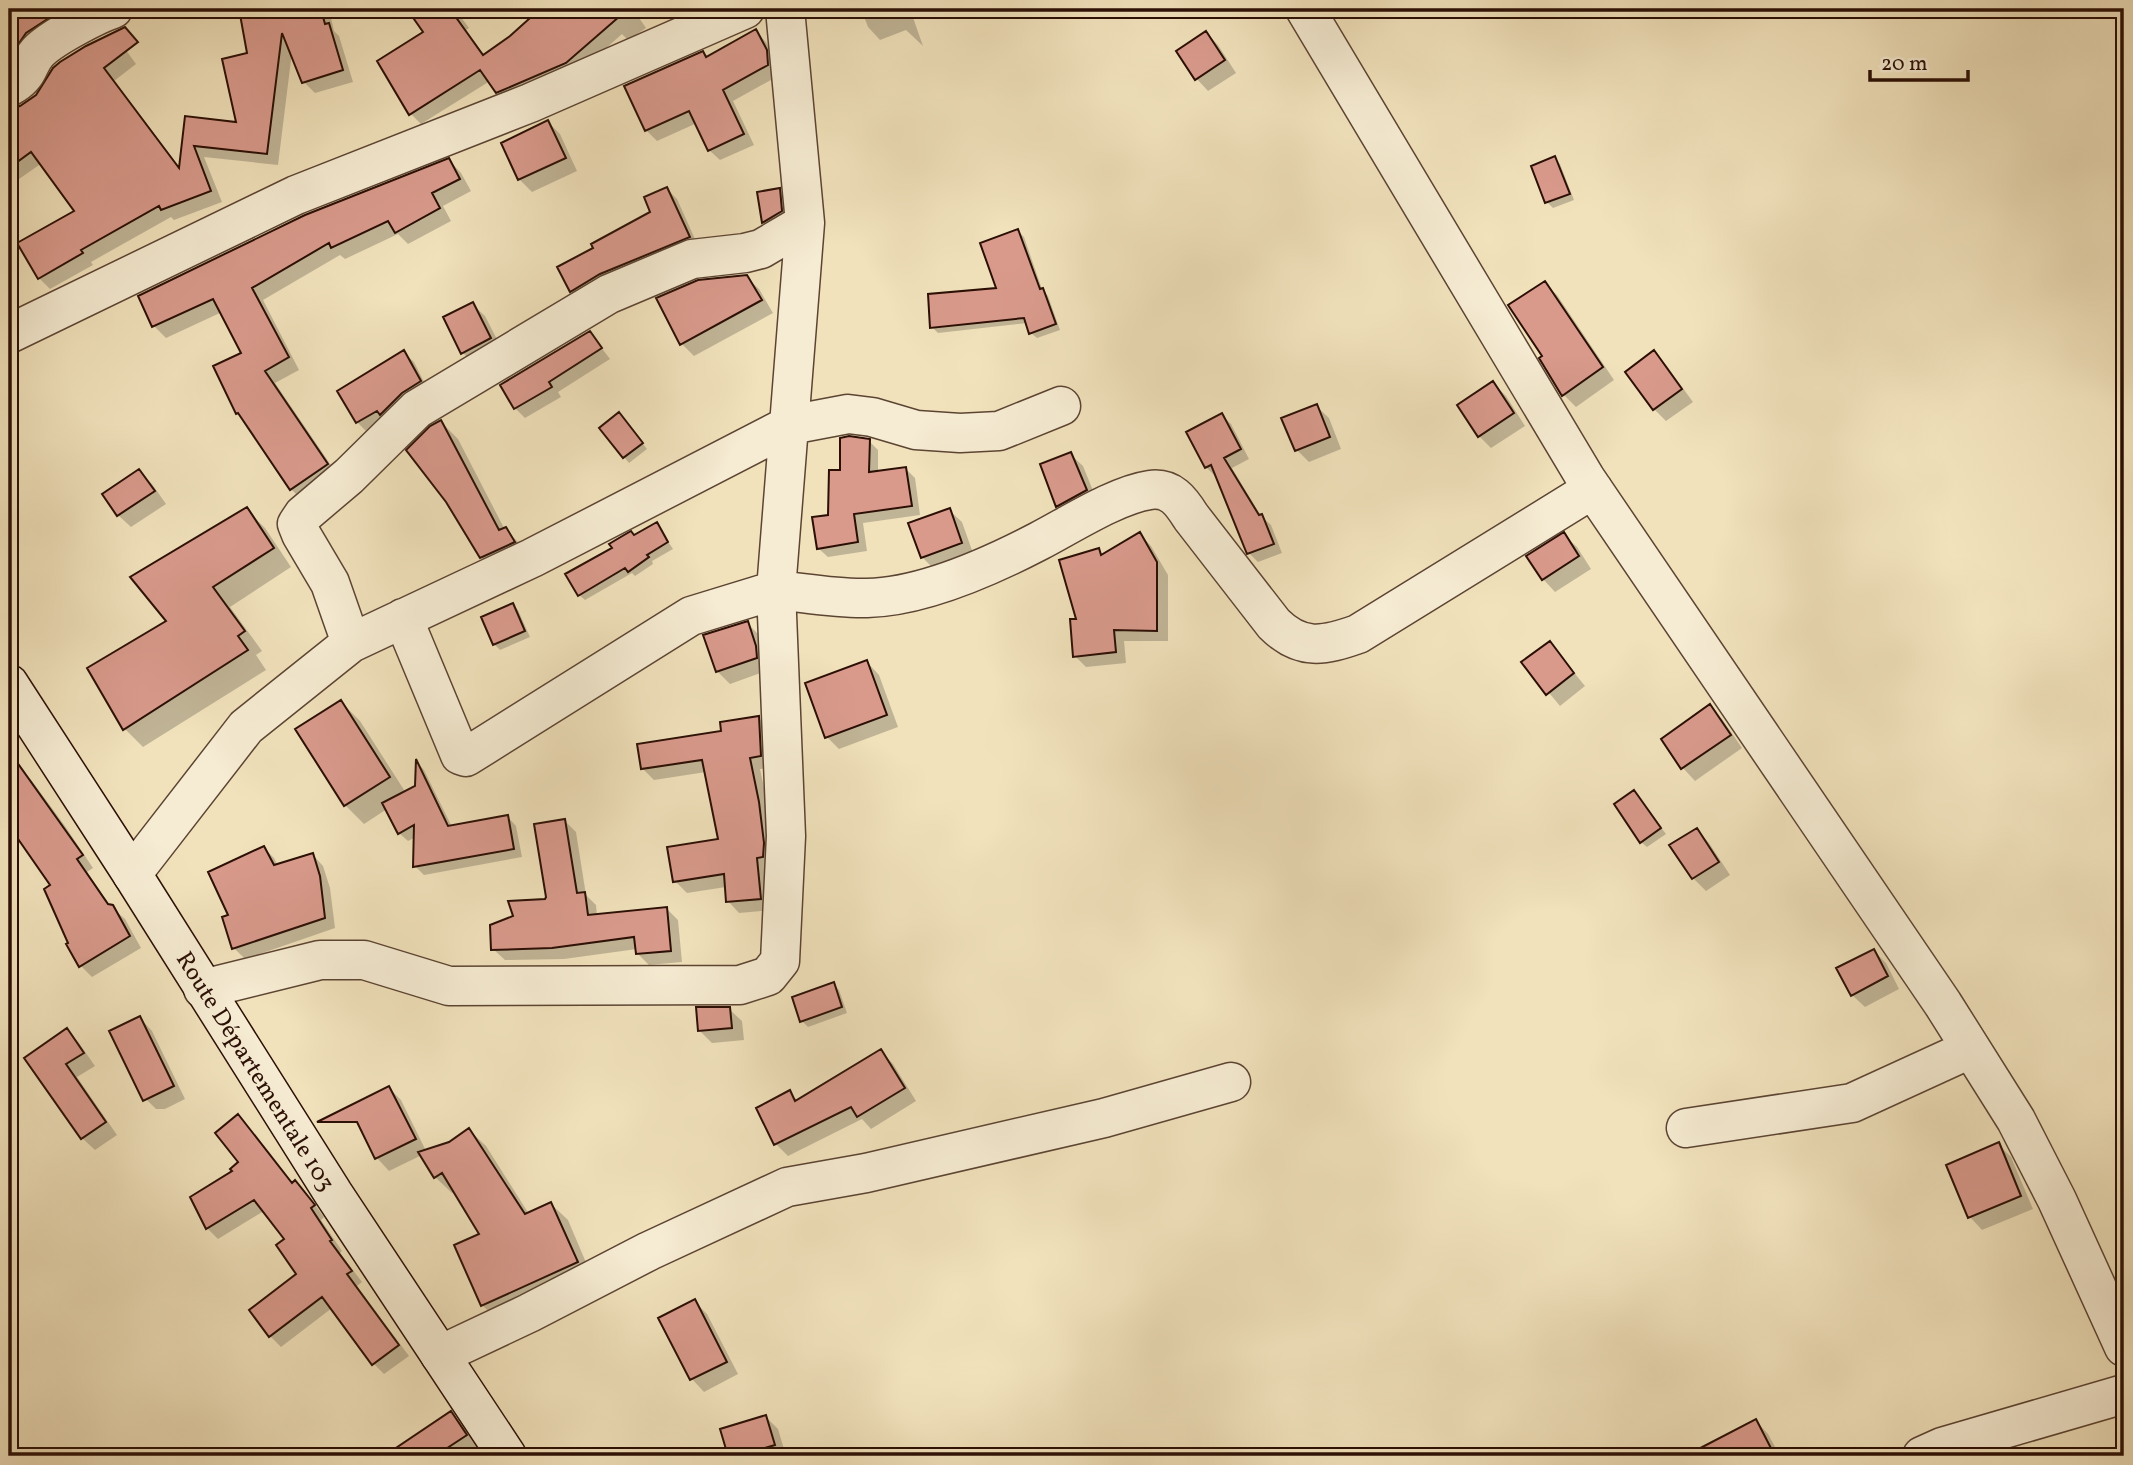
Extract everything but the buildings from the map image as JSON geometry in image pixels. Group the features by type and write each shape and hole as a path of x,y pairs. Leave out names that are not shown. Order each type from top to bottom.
{"street":[{"path":"9,334 296,195 530,103 745,9"},
{"path":"203,989 320,960 364,960 449,986 740,985 768,976 780,961 786,835 776,590 805,223 785,9"},
{"path":"1305,9 1593,489 1942,1004 2016,1120 2124,1347"},
{"path":"9,87 19,82 28,72 41,49 103,10"},
{"path":"351,643 330,583 297,524 303,515 417,409 609,294 692,259 761,249 805,223"},
{"path":"132,874 246,727 351,643 533,558 790,425 848,414 872,417 916,430 960,433 999,431 1061,406"},
{"path":"403,618 460,755 466,757 691,616 776,590 867,598 928,588 975,571 1034,544 1125,497 1152,489 1172,492 1273,624 1287,637 1308,644 1330,645 1358,634 1593,489"},
{"name":"Route Départementale 103","path":"9,684 332,1193 507,1456"},
{"path":"1686,1128 1852,1103 1970,1049"},
{"path":"440,1355 649,1251 787,1187 866,1173 1104,1118 1231,1082"},
{"path":"1922,1456 1942,1447 2124,1394"}]}
